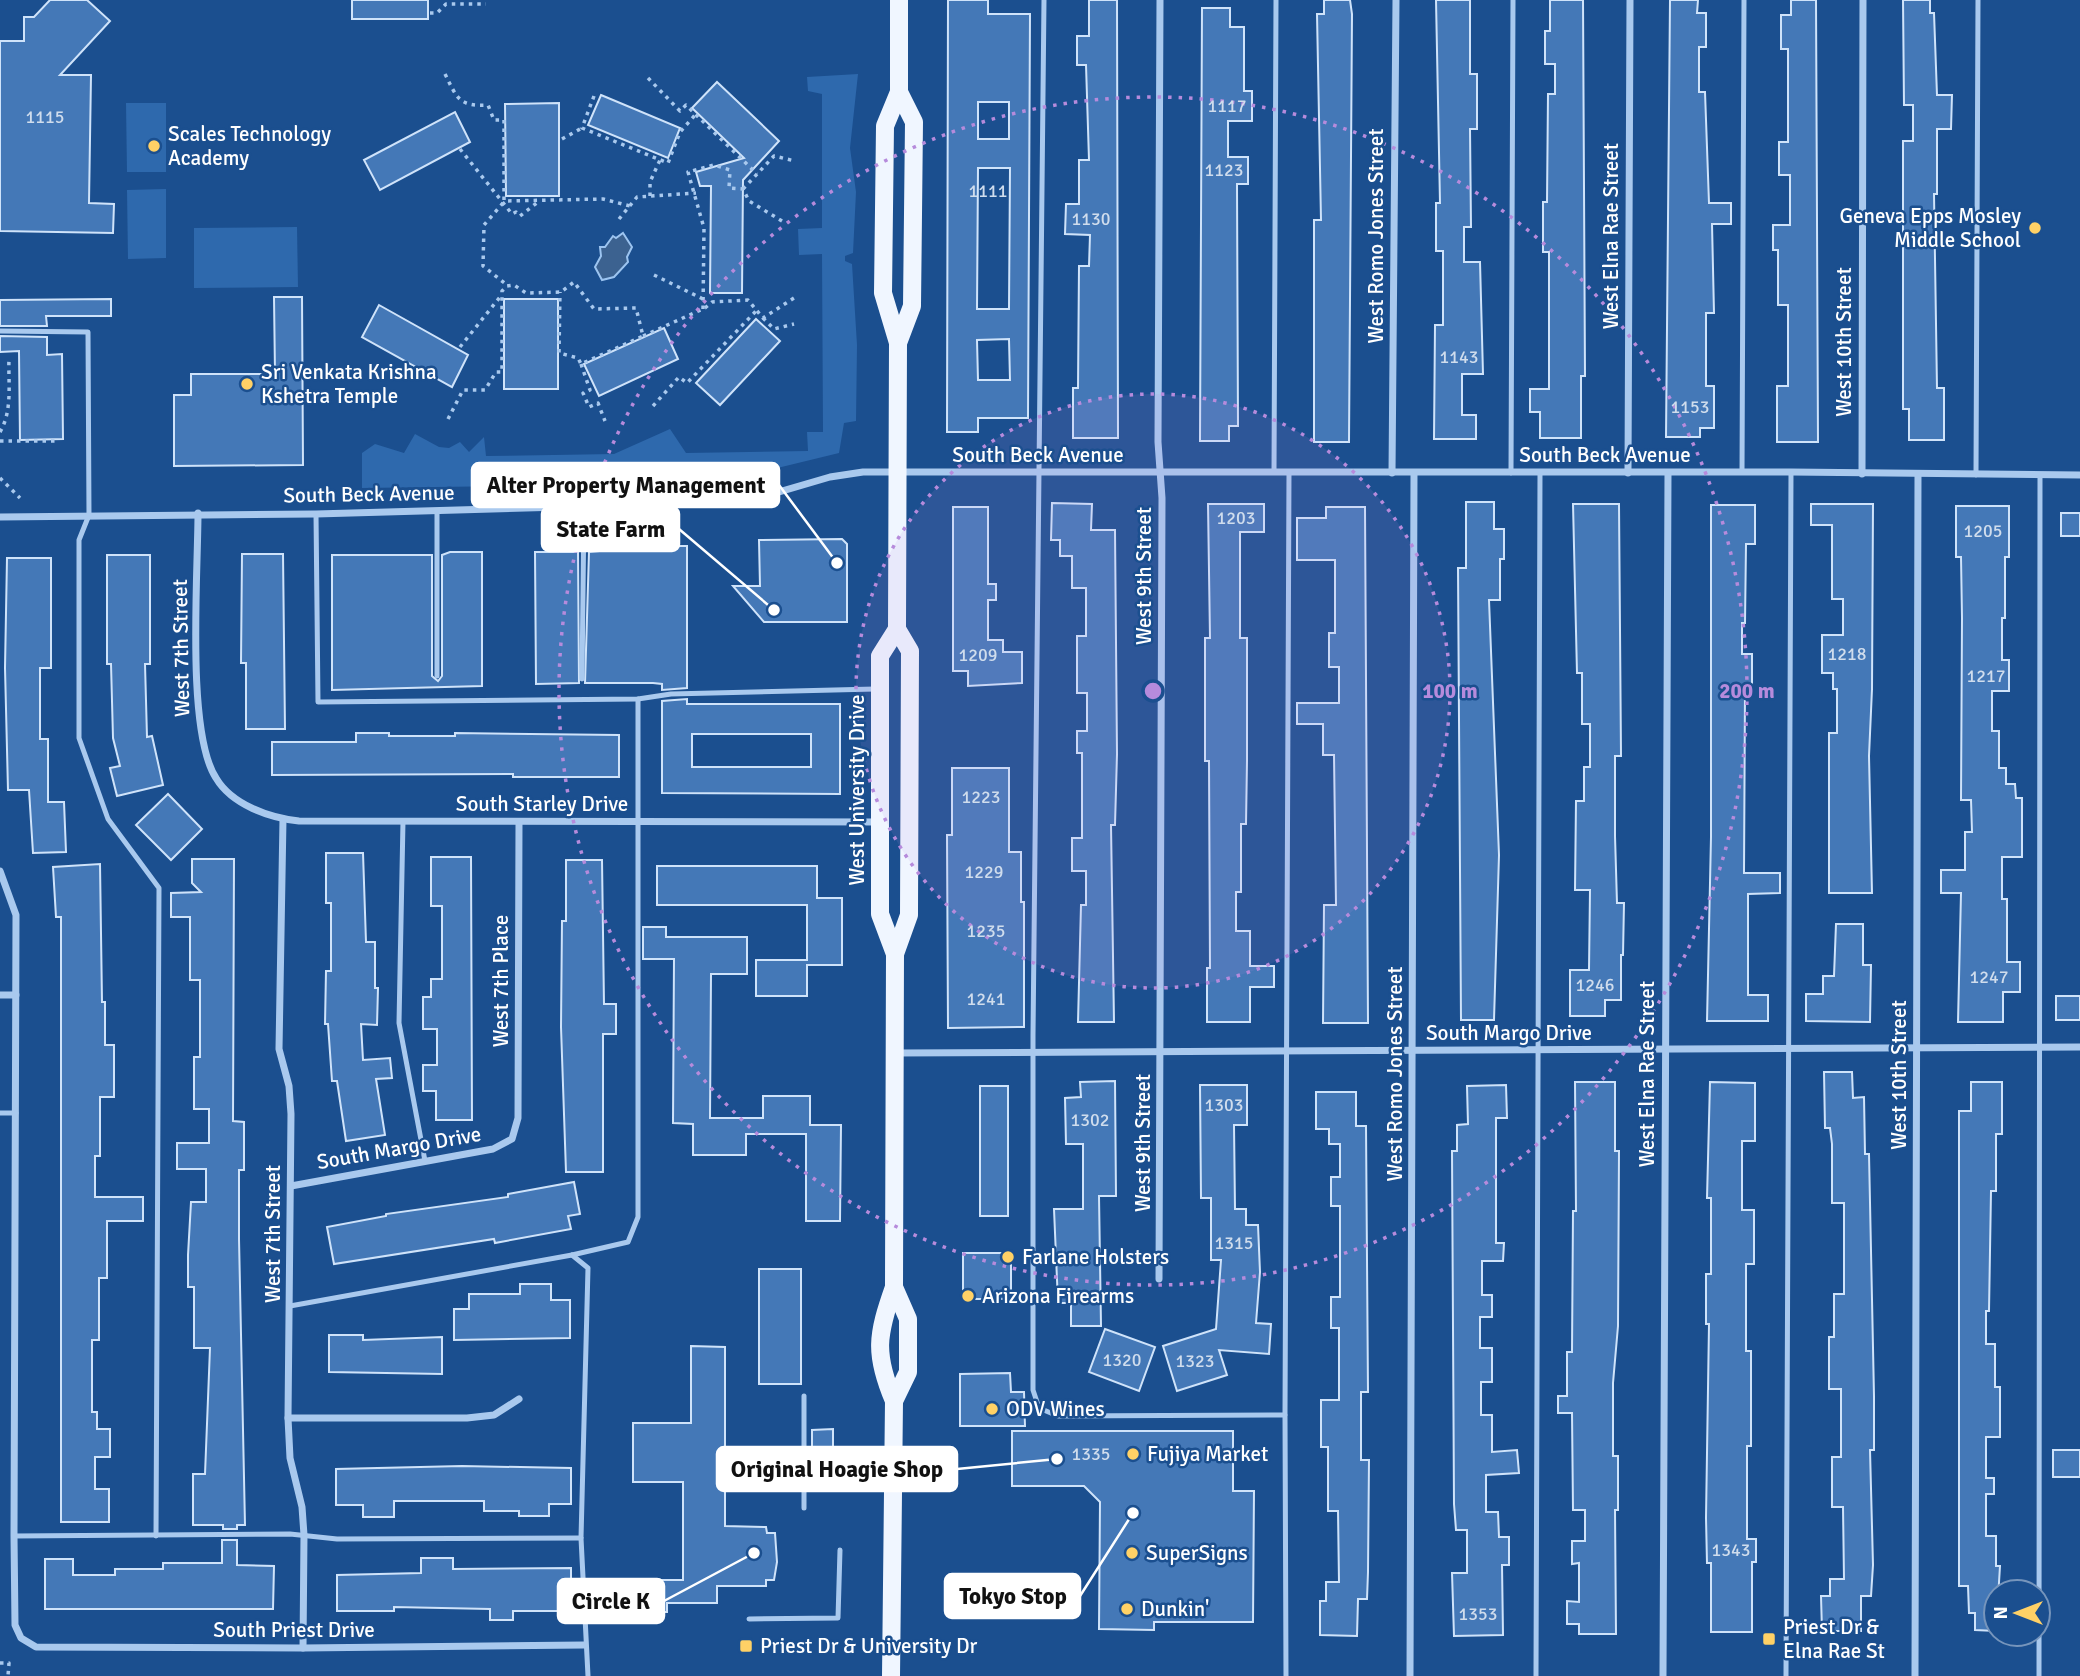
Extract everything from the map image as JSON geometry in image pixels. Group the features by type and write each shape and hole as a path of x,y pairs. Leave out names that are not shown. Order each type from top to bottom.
{"main road":[{"name":"West University Drive","path":"895,954 880,914 880,656 897,629 898,343 883,293 885,127 899,92 899,0"},
{"name":"West University Drive","path":"898,343 912,306 914,135 914,122 899,92"},
{"name":"West University Drive","path":"891,1676 894,1401 880,1368 880,1326 894,1287 895,954 909,915 910,650 897,629"},
{"name":"West University Drive","path":"894,1287 908,1320 908,1372 894,1401"}],"street":[{"name":"West 9th Street","path":"1159,1279 1160,0"},
{"name":"West Romo Jones Street","path":"1392,472 1396,0"},
{"name":"West Elna Rae Street","path":"1628,472 1630,0"},
{"name":"West 10th Street","path":"1862,474 1863,0"},
{"name":"South Beck Avenue","path":"0,517 198,513 316,514 704,503 762,497 852,474 898,472 1791,472 2080,475"},
{"name":"West Romo Jones Street","path":"1410,1676 1415,472"},
{"name":"West Elna Rae Street","path":"1663,1676 1668,472"},
{"name":"West 10th Street","path":"1915,1676 1919,475"},
{"name":"West 7th Street","path":"198,513 200,735 216,780"},
{"name":"South Starley Drive","path":"216,780 245,804 283,819 519,823 880,822"},
{"name":"West 7th Street","path":"283,819 279,1049 289,1086 291,1114 288,1418 290,1458 302,1507 304,1535 303,1648"},
{"name":"West 7th Place","path":"512,1139 518,1118 519,823"},
{"path":"1,875 16,915 14,1536"},
{"path":"0,995 16,995"},
{"name":"South Margo Drive","path":"895,1053 2080,1047"},
{"name":"South Margo Drive","path":"291,1186 493,1149 512,1139"},
{"path":"288,1418 467,1418 494,1415 519,1399"},
{"name":"South Priest Drive","path":"14,1536 15,1625 21,1638 36,1647 303,1648 584,1644"}],"lane":[{"path":"1044,0 1033,1053 1033,1390 1039,1408 1058,1416 1285,1415"},
{"path":"1274,472 1276,0"},
{"path":"1511,472 1513,0"},
{"path":"1742,472 1744,0"},
{"path":"1976,475 1978,0"},
{"path":"0,331 88,332 89,515 79,540 79,738 108,819 159,888 156,1536"},
{"path":"1286,1676 1289,472"},
{"path":"1536,1676 1540,472"},
{"path":"1786,1676 1791,472"},
{"path":"2039,1676 2042,1047 2040,475"},
{"path":"582,679 584,507"},
{"path":"437,511 437,676"},
{"path":"316,514 318,702 638,699 671,694 880,689"},
{"path":"290,1306 572,1255 628,1242 638,1217 638,699"},
{"path":"402,821 399,1023 425,1161"},
{"path":"0,1113 16,1113"},
{"path":"572,1255 588,1268 581,1538 584,1644 588,1676"},
{"path":"804,1396 804,1508"},
{"path":"14,1536 581,1538"},
{"path":"749,1619 838,1618 840,1550"}],"path":[{"path":"430,13 437,13 446,4 486,4"},
{"path":"445,75 457,98 470,106 488,105 495,120 504,120 503,202 484,225 483,266 509,286 526,293 560,292 574,282 594,309 636,308 643,336"},
{"path":"648,78 680,111 686,105 757,174"},
{"path":"562,139 582,128 594,96"},
{"path":"582,128 668,163 680,132 696,114"},
{"path":"460,149 512,214 516,212 520,216 540,200"},
{"path":"743,189 774,156 795,161"},
{"path":"650,196 650,182 660,160"},
{"path":"704,309 704,228 696,192 688,172 714,165 730,170 729,188 743,189"},
{"path":"743,189 749,201 782,221"},
{"path":"619,219 637,197 696,192"},
{"path":"503,202 603,199 630,205"},
{"path":"654,275 704,299"},
{"path":"460,347 509,286"},
{"path":"560,292 559,353 578,358 590,390 583,393 589,407 598,402 605,421"},
{"path":"448,419 464,390 485,390 496,372 502,372 502,295"},
{"path":"763,318 794,298"},
{"path":"581,365 704,309 712,302 748,300 774,329 794,324"},
{"path":"653,406 679,377 687,383 757,310"},
{"path":"0,432 6,423 10,392 9,358"},
{"path":"0,441 59,441"},
{"path":"0,478 20,498"},
{"path":"0,1663 9,1663 8,1676"}],"shaded area":[{"path":"858,74 850,148 856,192 853,253 845,256 845,261 852,264 857,345 856,421 844,423 839,453 716,483 362,488 362,453 375,444 404,453 415,434 439,447 449,448 460,442 469,452 484,437 486,456 614,454 670,429 686,453 808,451 807,432 823,432 822,254 799,255 798,229 822,228 822,94 808,91 807,77"},
{"path":"126,103 166,103 166,172 127,172"},
{"path":"166,189 166,258 128,259 127,190"},
{"path":"297,227 298,287 194,288 194,228"},
{"path":"623,233 632,247 627,257 628,262 614,277 602,280 595,267 601,256 600,247 605,247 613,236 616,238"}],"building":[{"path":"50,0 87,0 110,21 60,75 91,75 89,203 114,204 113,233 0,231 0,41 24,41 24,17 34,17"},
{"path":"352,0 428,0 428,19 352,19"},
{"path":"948,0 988,0 988,14 1030,14 1028,418 978,418 978,432 947,432","holes":["978,102 1009,102 1009,139 978,139","978,168 1010,168 1009,309 977,309","1009,339 1010,380 978,380 977,340"]},
{"path":"1089,0 1117,0 1118,438 1073,438 1073,388 1078,388 1079,266 1089,266 1090,235 1065,234 1066,204 1079,204 1079,160 1089,160 1086,65 1077,65 1077,36 1089,36"},
{"path":"1324,0 1350,0 1352,14 1349,442 1314,442 1314,220 1321,220 1317,14 1324,14"},
{"path":"1436,0 1470,0 1470,74 1477,74 1477,129 1470,129 1471,227 1464,227 1464,262 1480,262 1483,374 1462,374 1462,415 1476,415 1476,439 1434,439 1435,325 1443,325 1443,251 1436,251 1436,203 1440,203"},
{"path":"1550,0 1583,0 1585,376 1581,376 1581,438 1540,438 1540,412 1530,412 1530,389 1549,389 1549,252 1543,252 1543,202 1547,202 1548,94 1555,94 1555,64 1545,64 1545,31 1550,31"},
{"path":"1670,0 1698,0 1697,13 1706,13 1706,47 1699,47 1699,92 1705,92 1709,203 1731,203 1731,224 1712,224 1714,313 1706,313 1706,386 1714,386 1714,428 1700,428 1700,437 1666,437"},
{"path":"1791,0 1816,0 1818,442 1777,442 1777,386 1788,386 1788,305 1778,305 1778,250 1773,250 1773,225 1790,225 1790,175 1779,175 1779,142 1788,142 1788,49 1781,49 1781,15 1791,15"},
{"path":"1903,0 1930,0 1930,13 1934,13 1937,95 1952,95 1951,129 1937,129 1937,194 1934,194 1937,388 1944,388 1944,440 1909,440 1909,409 1903,409 1903,141 1913,141 1913,105 1904,105"},
{"path":"1202,8 1230,8 1230,27 1244,27 1244,91 1252,91 1252,121 1228,121 1228,157 1248,157 1248,184 1237,184 1238,426 1229,426 1229,441 1200,441"},
{"path":"717,82 779,141 743,180 742,293 710,293 711,186 700,186 696,172 744,158 692,108"},
{"path":"601,95 680,128 668,158 588,125"},
{"path":"559,103 559,196 506,196 505,104"},
{"path":"455,112 470,142 380,190 364,160"},
{"name":"Sri Venkata Krishna Kshetra Temple","path":"274,297 302,297 303,465 174,466 174,395 191,395 191,374 275,374"},
{"path":"111,299 111,316 46,316 47,326 0,326 0,300"},
{"path":"504,299 558,299 558,389 504,389"},
{"path":"379,305 468,355 452,387 362,337"},
{"path":"756,319 780,341 720,405 696,383"},
{"path":"664,328 678,359 599,396 584,364"},
{"path":"0,336 47,337 47,355 62,354 63,439 20,440 19,351 0,352"},
{"path":"1466,502 1494,502 1494,529 1504,529 1504,559 1500,559 1500,600 1489,600 1499,855 1494,1020 1461,1020 1458,568 1466,568"},
{"path":"1052,503 1092,504 1091,530 1115,530 1117,754 1115,825 1111,825 1114,1022 1078,1022 1081,905 1086,905 1086,871 1072,871 1072,838 1082,838 1082,753 1077,753 1077,731 1087,731 1087,693 1077,693 1077,636 1086,636 1086,588 1072,588 1072,556 1060,556 1060,540 1051,540"},
{"path":"1208,504 1264,504 1264,532 1240,532 1240,638 1247,638 1247,761 1246,824 1241,824 1241,892 1236,892 1236,931 1250,931 1250,966 1274,966 1274,987 1250,987 1250,1022 1207,1022 1207,968 1210,968 1209,761 1205,761 1205,638 1210,638"},
{"path":"1573,504 1619,504 1621,756 1615,756 1615,836 1617,903 1624,903 1623,955 1621,1000 1605,1000 1605,1016 1570,1016 1570,970 1589,970 1590,890 1575,890 1576,801 1584,801 1584,767 1590,767 1590,724 1582,724 1582,673 1577,673"},
{"path":"1811,504 1873,504 1869,756 1872,893 1829,893 1829,733 1837,733 1837,689 1833,689 1833,673 1822,673 1822,635 1843,635 1843,599 1832,599 1832,525 1811,525"},
{"path":"1711,505 1755,505 1755,544 1746,544 1745,623 1742,623 1742,654 1752,654 1752,690 1745,690 1744,873 1780,873 1780,893 1748,894 1748,995 1768,995 1768,1021 1707,1021 1711,837"},
{"path":"1956,506 2009,506 2009,557 2005,557 2002,660 2009,660 2009,691 1992,691 1992,731 1999,731 1999,768 2006,768 2006,784 2015,784 2016,798 2022,798 2022,857 2002,857 2002,899 2007,899 2007,962 2020,962 2020,992 2003,992 2003,1022 1958,1022 1961,893 1941,893 1941,870 1965,870 1965,832 1972,832 1971,800 1961,800 1961,557 1956,557"},
{"path":"953,507 988,507 988,584 996,584 996,600 988,600 988,640 1003,640 1003,652 1022,652 1022,683 968,686 968,671 953,671"},
{"path":"1326,507 1365,507 1368,1023 1323,1023 1324,905 1336,905 1334,755 1323,755 1323,724 1297,724 1297,703 1339,703 1339,667 1329,667 1329,633 1335,633 1335,560 1297,560 1297,518 1326,518"},
{"path":"2061,513 2080,513 2080,536 2061,536"},
{"path":"842,539 847,544 847,622 764,622 733,586 760,586 759,540"},
{"path":"687,546 687,688 662,690 662,684 653,683 585,683 589,552"},
{"path":"450,552 482,552 482,686 332,690 332,555 432,555 432,676 438,681 442,676 442,555"},
{"path":"535,552 578,552 579,683 536,684"},
{"path":"242,554 283,554 285,729 246,729 246,663 241,663"},
{"path":"107,555 150,555 150,664 145,664 147,737 152,736 163,785 117,796 110,768 120,766 113,738 111,664 107,664"},
{"path":"7,558 51,558 51,668 40,668 40,739 48,739 48,802 64,802 66,852 33,853 29,790 8,790 5,668"},
{"path":"687,699 687,704 840,704 840,794 662,793 662,701","holes":["692,734 811,734 811,767 692,767"]},
{"path":"356,733 389,733 389,736 455,736 455,733 619,735 619,777 513,777 513,774 272,775 272,742 356,742"},
{"path":"952,768 1009,768 1009,852 1021,852 1021,902 1024,902 1024,1027 948,1028 947,835 952,835"},
{"path":"168,794 202,829 171,860 136,825"},
{"path":"326,853 363,853 366,942 375,942 375,988 378,988 377,1025 361,1024 363,1060 390,1058 392,1078 376,1079 385,1135 346,1141 337,1081 332,1081 328,1024 325,1024 326,971 331,971 331,903 326,903"},
{"path":"431,857 471,857 472,1120 436,1120 436,1091 423,1091 423,1065 437,1065 437,1029 423,1029 423,997 431,997 431,979 442,979 442,906 431,906"},
{"path":"192,859 234,859 233,1121 244,1122 244,1170 239,1170 239,1239 245,1525 237,1525 237,1529 223,1529 223,1525 193,1525 193,1474 205,1474 210,1348 194,1348 194,1287 188,1287 188,1255 191,1202 206,1202 206,1169 177,1169 177,1143 209,1143 209,1109 194,1109 194,1057 200,1057 200,980 190,980 190,917 171,917 171,893 201,892 192,883"},
{"path":"566,860 602,860 604,1004 616,1004 616,1034 603,1034 603,1172 566,1172 561,1027 562,921 566,921"},
{"path":"100,864 102,1002 105,1002 105,1045 114,1045 114,1097 100,1097 100,1156 95,1156 95,1197 143,1197 143,1221 107,1221 107,1278 99,1278 99,1340 92,1340 92,1412 97,1412 97,1429 110,1429 110,1457 95,1457 95,1489 109,1489 109,1522 61,1522 61,917 56,917 53,867"},
{"path":"657,866 817,866 817,898 842,898 842,965 807,965 807,996 756,996 756,960 807,960 807,905 657,905"},
{"path":"1836,924 1863,924 1863,965 1871,965 1870,1022 1806,1021 1806,994 1823,994 1823,976 1834,976"},
{"path":"643,927 666,927 666,937 747,937 747,974 711,974 710,1118 763,1118 763,1096 810,1096 810,1125 841,1125 840,1221 806,1221 806,1134 746,1134 746,1155 693,1155 693,1124 673,1123 674,959 643,959"},
{"path":"2056,996 2080,996 2080,1020 2056,1020"},
{"path":"1824,1072 1852,1072 1853,1098 1864,1097 1865,1154 1869,1154 1874,1396 1874,1450 1870,1450 1873,1565 1871,1596 1861,1596 1861,1631 1822,1631 1821,1596 1830,1596 1830,1579 1844,1579 1843,1507 1832,1507 1832,1457 1841,1457 1841,1389 1829,1389 1829,1337 1834,1337 1834,1294 1844,1294 1844,1203 1832,1203 1832,1144 1830,1128 1825,1128"},
{"path":"1115,1081 1116,1196 1099,1196 1101,1326 1071,1326 1071,1303 1058,1303 1054,1209 1083,1209 1083,1144 1066,1144 1065,1098 1081,1097 1080,1082"},
{"path":"1575,1082 1615,1082 1615,1151 1619,1151 1618,1326 1613,1383 1613,1456 1618,1456 1618,1510 1615,1510 1616,1634 1579,1634 1579,1624 1567,1624 1567,1601 1579,1602 1579,1563 1572,1564 1572,1541 1585,1541 1585,1510 1573,1510 1572,1413 1558,1413 1558,1396 1567,1396 1567,1352 1572,1352 1573,1211 1576,1211"},
{"path":"1710,1082 1755,1083 1755,1141 1742,1141 1742,1210 1754,1210 1754,1264 1746,1264 1746,1351 1751,1351 1747,1539 1756,1539 1756,1562 1752,1562 1752,1632 1711,1632 1711,1563 1707,1563 1706,1518 1709,1324 1706,1324 1706,1274 1711,1274 1711,1198 1707,1198"},
{"path":"1971,1082 2002,1082 2002,1134 1996,1134 1996,1191 1991,1191 1989,1311 1986,1311 1986,1344 1995,1344 1995,1387 2000,1387 2000,1437 1986,1437 1986,1478 1994,1478 1994,1494 1986,1494 1986,1536 1996,1536 1996,1566 2000,1566 1999,1578 1982,1578 1982,1630 1975,1630 1975,1613 1969,1613 1968,1586 1959,1586 1959,1111 1971,1111"},
{"path":"1200,1085 1247,1085 1247,1125 1234,1125 1235,1209 1246,1209 1246,1225 1258,1225 1260,1272 1256,1323 1271,1324 1269,1354 1219,1350 1227,1375 1177,1391 1163,1346 1216,1329 1221,1260 1211,1260 1211,1198 1201,1198"},
{"path":"1506,1085 1507,1118 1496,1118 1496,1243 1504,1243 1503,1261 1482,1261 1482,1295 1492,1295 1492,1317 1480,1317 1480,1348 1492,1348 1492,1382 1481,1382 1481,1415 1492,1415 1492,1452 1517,1450 1519,1473 1486,1475 1486,1512 1498,1512 1499,1537 1509,1537 1509,1565 1502,1565 1503,1635 1454,1636 1452,1573 1467,1573 1467,1530 1456,1530 1454,1504 1452,1151 1457,1151 1457,1125 1468,1124 1467,1086"},
{"path":"980,1086 1008,1086 1008,1216 980,1216"},
{"path":"1316,1092 1356,1092 1356,1126 1366,1126 1368,1392 1361,1392 1361,1460 1369,1460 1368,1572 1367,1599 1358,1599 1357,1636 1320,1635 1320,1601 1326,1601 1326,1582 1339,1582 1338,1511 1328,1511 1328,1447 1321,1447 1321,1400 1339,1400 1339,1328 1331,1328 1331,1297 1340,1297 1340,1206 1331,1206 1331,1177 1340,1177 1340,1144 1329,1144 1329,1129 1316,1129"},
{"path":"574,1182 580,1214 568,1216 571,1229 495,1243 494,1239 334,1264 327,1227 386,1214 508,1197 508,1194"},
{"path":"963,1253 1011,1253 1011,1299 963,1299"},
{"path":"759,1269 801,1269 801,1384 759,1384"},
{"path":"520,1284 551,1284 551,1300 570,1300 570,1338 454,1340 454,1309 469,1309 469,1294 520,1294"},
{"path":"1105,1329 1155,1347 1139,1391 1089,1372"},
{"path":"329,1335 363,1335 363,1340 442,1337 442,1374 329,1372"},
{"path":"691,1346 725,1347 725,1526 766,1527 767,1533 775,1533 777,1562 774,1580 766,1580 766,1586 717,1586 717,1603 667,1603 667,1612 615,1612 615,1580 683,1580 683,1482 633,1482 633,1423 691,1423"},
{"name":"ODV Wines","path":"1010,1373 1011,1392 1024,1392 1025,1426 960,1426 960,1374"},
{"path":"833,1429 833,1455 844,1455 845,1481 812,1481 812,1430"},
{"path":"1012,1431 1233,1431 1233,1491 1254,1491 1253,1622 1154,1622 1154,1630 1099,1629 1100,1502 1084,1486 1012,1486"},
{"path":"2053,1450 2080,1450 2080,1477 2053,1477"},
{"path":"462,1466 571,1468 571,1504 549,1504 549,1516 519,1516 519,1511 484,1511 484,1501 394,1501 394,1517 363,1517 363,1505 336,1505 336,1469"},
{"path":"222,1540 237,1540 237,1565 274,1566 273,1609 45,1609 45,1559 73,1559 73,1575 115,1575 115,1569 163,1569 163,1563 222,1563"},
{"path":"421,1558 453,1558 453,1569 571,1568 571,1611 513,1611 513,1620 490,1620 490,1609 394,1607 394,1611 337,1611 337,1575 421,1573"}],"place":[{"name":"Scales Technology Academy","path":"154,146"},
{"name":"Geneva Epps Mosley Middle School","path":"2035,228"},
{"name":"Sri Venkata Krishna Kshetra Temple","path":"247,384"},
{"name":"Alter Property Management","path":"837,563"},
{"name":"State Farm","path":"774,610"},
{"name":"Farlane Holsters","path":"1008,1257"},
{"name":"Arizona Firearms","path":"968,1296"},
{"name":"ODV Wines","path":"992,1409"},
{"name":"Fujiya Market","path":"1133,1454"},
{"name":"Original Hoagie Shop","path":"1057,1459"},
{"name":"Tokyo Stop","path":"1133,1513"},
{"name":"Circle K","path":"754,1553"},
{"name":"SuperSigns","path":"1132,1553"},
{"name":"Dunkin'","path":"1127,1609"},
{"name":"Priest Dr & Elna Rae St","path":"1769,1639"},
{"name":"Priest Dr & University Dr","path":"746,1646"}]}
